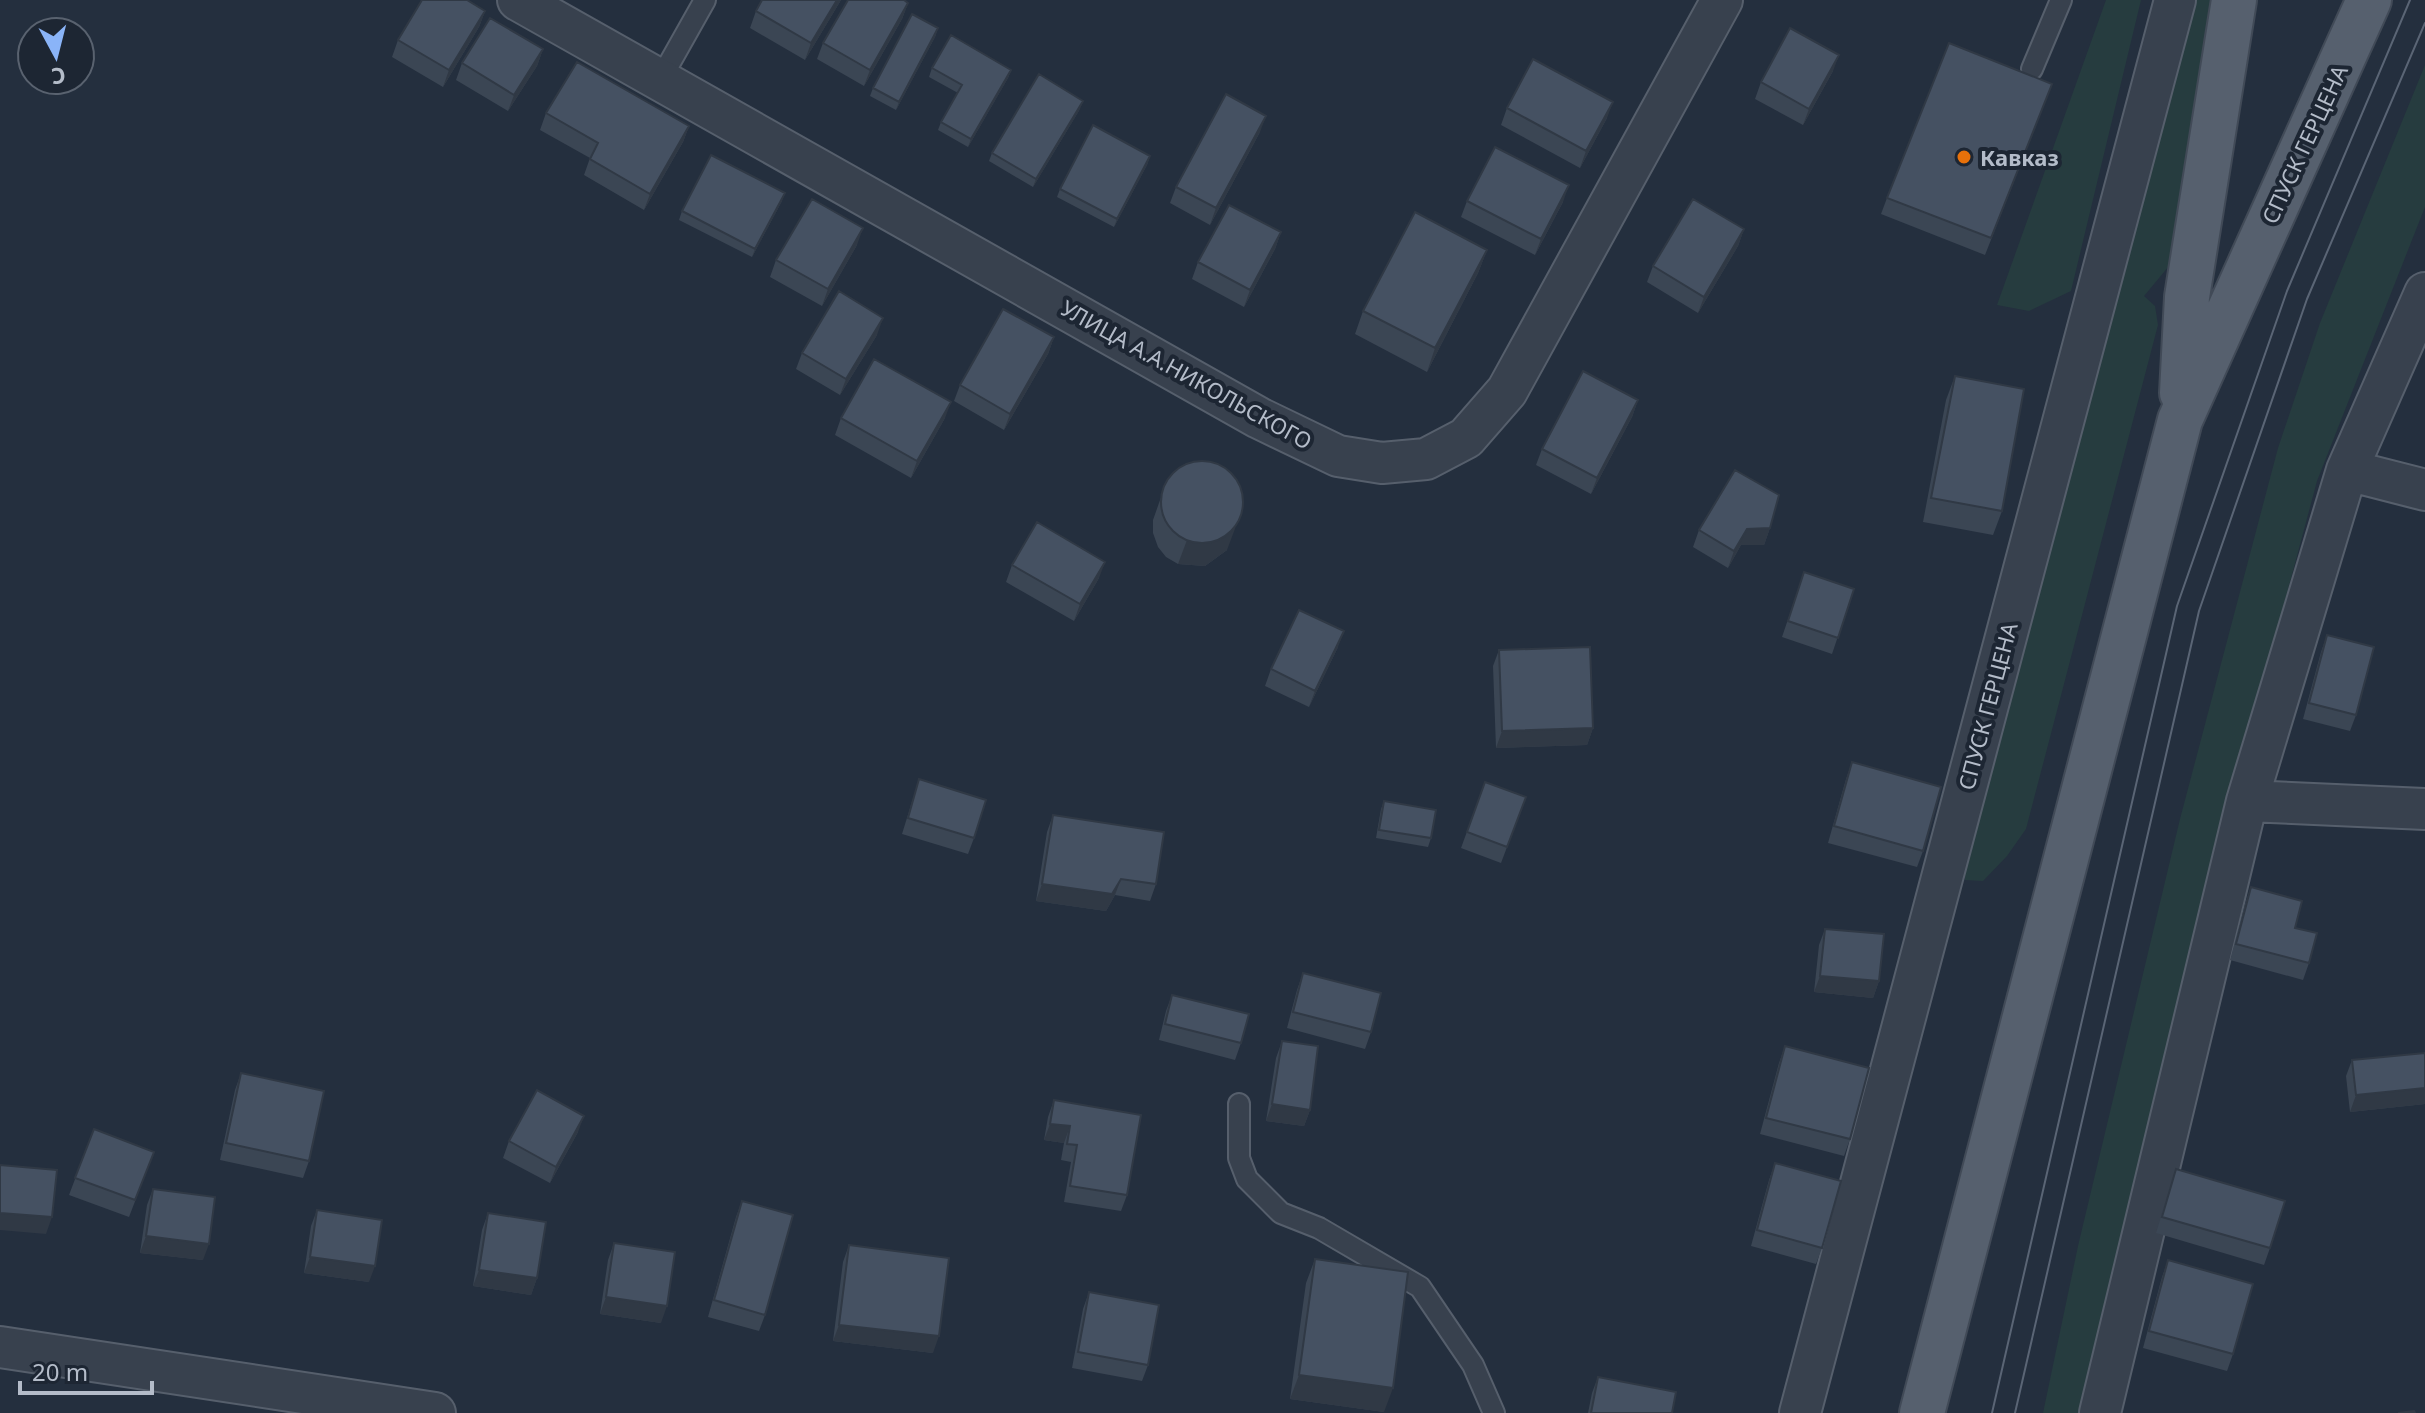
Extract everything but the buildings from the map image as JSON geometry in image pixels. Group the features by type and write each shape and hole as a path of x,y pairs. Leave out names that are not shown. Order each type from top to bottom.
{"main road":[{"name":"СПУСК ГЕРЦЕНА","path":"2180,420 2187,297 2234,0"},
{"name":"СПУСК ГЕРЦЕНА","path":"1922,1413 2180,420 2369,0"}],"street":[{"name":"УЛИЦА А.А.НИКОЛЬСКОГО","path":"518,0 1259,418 1338,456 1382,463 1426,459 1466,438 1507,391 1722,0"},
{"name":"СПУСК ГЕРЦЕНА","path":"1800,1413 2175,0"},
{"path":"2100,1413 2247,801 2347,470 2425,293"},
{"path":"2347,470 2425,490"},
{"path":"2247,801 2425,809"},
{"path":"0,1347 435,1413"}],"lane":[{"path":"660,80 705,0"},
{"path":"2032,69 2061,0"},
{"path":"1239,1104 1239,1158 1247,1179 1281,1213 1319,1228 1420,1287 1473,1365 1494,1413"}],"green space":[{"path":"2106,0 2141,0 2071,291 2029,311 1997,305"},
{"path":"2186,0 2216,0 2169,266 2144,296 2155,306 2158,325 2026,829 2007,856 1983,881 1965,880 1965,857"},
{"path":"2425,65 2425,207 2317,481 2229,810 2086,1413 2043,1413 2078,1246 2180,819 2278,448 2320,323"}],"tram line":[{"path":"1992,1413 2177,606 2287,291 2410,0"},
{"path":"2015,1413 2199,611 2307,299 2425,23"}],"place":[{"name":"Кавказ","path":"1964,157"}]}
